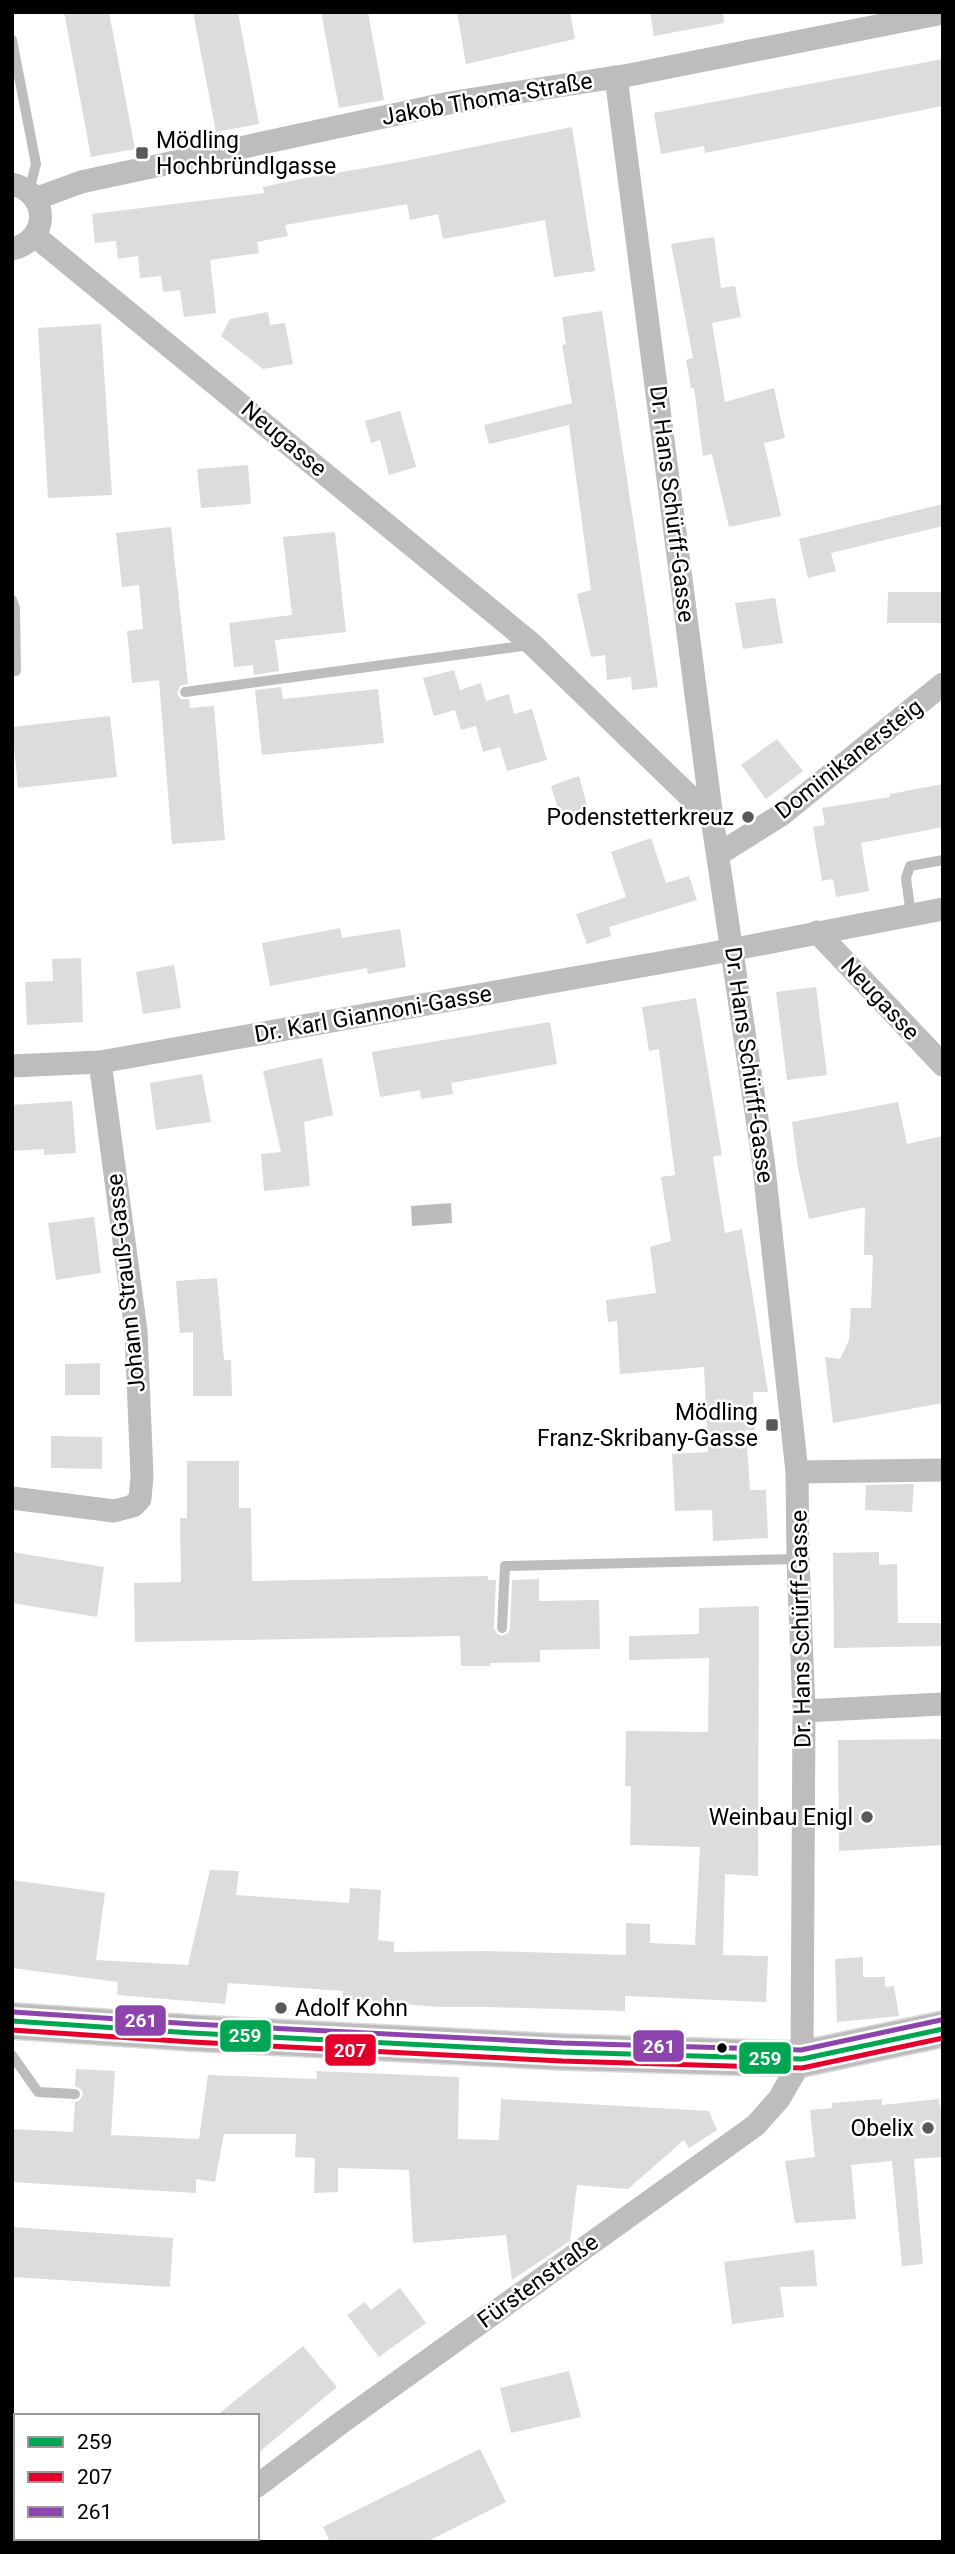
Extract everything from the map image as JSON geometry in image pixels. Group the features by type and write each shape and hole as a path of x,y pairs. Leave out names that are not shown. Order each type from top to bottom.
{"main road":[{"path":"12,2021 562,2052 802,2059 943,2029"}],"street":[{"name":"Jakob Thoma-Straße","path":"26,192 449,103 616,77 943,13"},
{"name":"Dr. Hans Schürff-Gasse","path":"616,77 712,818 764,1159 797,1472 804,1711 802,2059"},
{"path":"12,249 28,243 35,236 41,218 26,192"},
{"name":"Neugasse","path":"35,236 532,644 712,818"},
{"name":"Dominikanersteig","path":"719,854 780,815 943,684"},
{"name":"Dr. Karl Giannoni-Gasse","path":"12,1066 100,1062 943,909"},
{"name":"Neugasse","path":"817,932 943,1065"},
{"name":"Johann Strauß-Gasse","path":"12,1498 114,1511 133,1506 141,1499 136,1331 100,1062"},
{"path":"797,1472 943,1470"},
{"path":"804,1711 943,1704"},
{"name":"Fürstenstraße","path":"259,2484 756,2125 779,2099 802,2059"}],"lane":[{"path":"12,40 36,164 26,192"},
{"path":"12,600 15,608 16,671 12,671"},
{"path":"186,692 532,644"},
{"path":"911,915 906,878 910,866 943,860"},
{"path":"502,1628 505,1566 798,1559"},
{"path":"12,2055 38,2092 75,2094"}],"shaded area":[{"path":"451,1203 452,1223 412,1226 411,1206"}],"building":[{"path":"64,12 109,12 135,149 91,157"},
{"path":"193,12 238,12 259,124 216,132"},
{"path":"321,12 368,12 384,100 339,108"},
{"path":"457,12 570,12 575,39 466,64"},
{"path":"650,12 723,12 724,23 654,36"},
{"path":"943,59 943,106 705,153 704,146 661,154 654,113"},
{"path":"572,127 595,271 554,277 545,220 443,239 438,214 410,220 407,204 285,225 288,236 257,242 259,253 210,260 216,313 184,317 180,290 163,292 161,276 140,278 138,256 118,259 116,241 95,243 92,214 264,193 263,187 300,179"},
{"path":"714,237 721,288 735,286 741,317 712,323 725,402 774,388 785,438 764,443 781,516 729,527 712,454 703,456 694,388 691,388 686,360 693,358 671,244"},
{"path":"602,311 658,687 632,690 631,677 607,680 605,655 591,657 577,594 591,590 569,425 489,444 484,425 572,403 562,345 566,344 562,317"},
{"path":"268,312 270,325 285,323 293,364 263,369 221,336 230,319"},
{"path":"101,324 112,495 48,498 38,328"},
{"path":"400,411 416,467 389,475 380,440 371,443 365,421"},
{"path":"248,465 251,504 201,508 197,469"},
{"path":"943,504 943,526 831,553 836,571 808,578 799,539"},
{"path":"171,527 188,684 180,686 177,694 181,699 189,699 190,708 214,706 225,840 172,844 159,680 132,683 127,631 143,629 139,585 122,587 116,533"},
{"path":"335,532 346,632 275,640 279,671 254,675 253,665 234,667 229,623 292,615 283,537"},
{"path":"888,592 943,592 943,623 887,623"},
{"path":"775,598 783,643 743,649 735,603"},
{"path":"454,670 460,690 481,683 486,701 509,694 514,714 532,709 547,760 507,771 500,747 483,752 476,726 461,730 455,710 434,716 423,678"},
{"path":"281,687 283,699 378,689 384,743 262,755 255,690"},
{"path":"110,716 117,777 18,788 12,727"},
{"path":"777,739 803,771 766,799 741,765"},
{"path":"579,776 588,809 561,818 551,786"},
{"path":"943,784 943,827 861,843 869,891 836,897 833,879 822,881 813,827 825,825 822,808 890,797 890,794"},
{"path":"651,838 666,883 689,876 697,900 609,927 611,936 587,944 576,914 626,897 611,852"},
{"path":"340,928 342,938 400,929 406,967 368,974 367,968 270,986 262,943"},
{"path":"81,958 83,1022 27,1025 25,982 53,981 52,959"},
{"path":"174,965 181,1008 143,1014 136,972"},
{"path":"816,987 827,1075 787,1080 776,992"},
{"path":"696,998 722,1155 713,1157 725,1233 742,1229 768,1392 753,1392 755,1430 746,1430 750,1490 766,1490 768,1538 713,1541 712,1510 675,1511 672,1454 708,1452 704,1367 620,1374 617,1321 608,1322 606,1300 656,1293 650,1247 671,1241 661,1177 675,1175 659,1049 649,1051 642,1007"},
{"path":"550,1022 557,1064 451,1083 453,1094 421,1099 420,1090 380,1097 372,1052"},
{"path":"322,1058 333,1115 304,1122 310,1186 264,1191 261,1154 281,1152 263,1071"},
{"path":"202,1074 211,1122 156,1130 150,1083"},
{"path":"72,1101 76,1153 44,1155 44,1149 12,1151 12,1105"},
{"path":"898,1102 907,1144 943,1136 943,1403 833,1423 825,1357 840,1359 849,1340 851,1308 871,1308 873,1255 864,1255 865,1207 809,1219 792,1122"},
{"path":"94,1217 101,1273 56,1280 48,1223"},
{"path":"217,1278 224,1360 231,1360 232,1396 193,1396 193,1332 180,1333 176,1281"},
{"path":"100,1363 100,1395 65,1395 65,1364"},
{"path":"51,1436 102,1437 102,1469 51,1468"},
{"path":"187,1461 239,1461 239,1508 251,1508 252,1581 488,1576 488,1580 496,1580 494,1628 497,1634 502,1636 508,1633 510,1628 512,1580 539,1579 539,1601 599,1600 600,1649 540,1650 540,1662 461,1666 460,1636 135,1642 134,1583 181,1582 180,1518 187,1518"},
{"path":"914,1484 912,1512 865,1510 866,1485"},
{"path":"12,1552 104,1567 97,1617 12,1603"},
{"path":"879,1552 879,1565 897,1564 898,1623 943,1623 943,1646 834,1648 833,1553"},
{"path":"759,1606 758,1876 725,1874 723,1955 768,1956 766,2002 625,1996 625,2011 439,2007 343,1999 343,1991 228,1983 225,2004 117,1995 118,1982 12,1968 12,1880 105,1893 96,1960 188,1965 210,1870 239,1871 236,1895 349,1903 350,1888 381,1890 378,1940 394,1942 394,1952 487,1951 626,1955 626,1923 650,1924 650,1943 695,1945 700,1847 630,1845 631,1786 625,1786 626,1731 708,1732 709,1658 629,1660 629,1636 699,1634 699,1608"},
{"path":"943,1739 943,1845 839,1851 838,1740"},
{"path":"863,1957 863,1977 885,1977 885,1987 894,1986 899,2016 837,2022 835,1959"},
{"path":"76,2069 115,2071 111,2135 199,2139 208,2075 317,2079 316,2071 459,2077 458,2139 499,2140 501,2099 709,2111 717,2130 689,2148 684,2140 628,2189 577,2185 570,2241 512,2280 506,2235 413,2243 409,2170 338,2168 338,2192 314,2193 315,2158 295,2157 296,2134 224,2134 215,2182 196,2179 196,2193 12,2182 12,2129 73,2132 75,2102 83,2095 82,2090 75,2086"},
{"path":"882,2099 882,2105 939,2099 940,2107 943,2107 943,2157 914,2159 923,2264 902,2266 892,2161 851,2165 856,2219 795,2223 785,2161 815,2157 810,2110 832,2108 832,2103"},
{"path":"12,2227 173,2238 170,2287 12,2277"},
{"path":"814,2250 817,2286 780,2287 784,2317 732,2324 724,2262"},
{"path":"400,2288 426,2323 379,2357 347,2315 365,2302 371,2310"},
{"path":"303,2346 337,2387 259,2452 259,2414 218,2414"},
{"path":"569,2371 581,2417 511,2433 500,2388"},
{"path":"480,2449 506,2502 426,2542 330,2542 323,2527"}],"transit line":[{"name":"261","path":"13,2012 562,2043 801,2050 941,2020"},
{"name":"259","path":"12,2021 562,2052 802,2059 943,2029"},
{"name":"207","path":"12,2030 562,2061 802,2068 943,2038"}],"place":[{"name":"Mödling Hochbründlgasse","path":"142,153"},
{"name":"Podenstetterkreuz","path":"748,817"},
{"name":"Mödling Franz-Skribany-Gasse","path":"772,1425"},
{"name":"Weinbau Enigl","path":"867,1817"},
{"name":"Adolf Kohn","path":"281,2008"},
{"name":"Obelix","path":"928,2128"}]}
